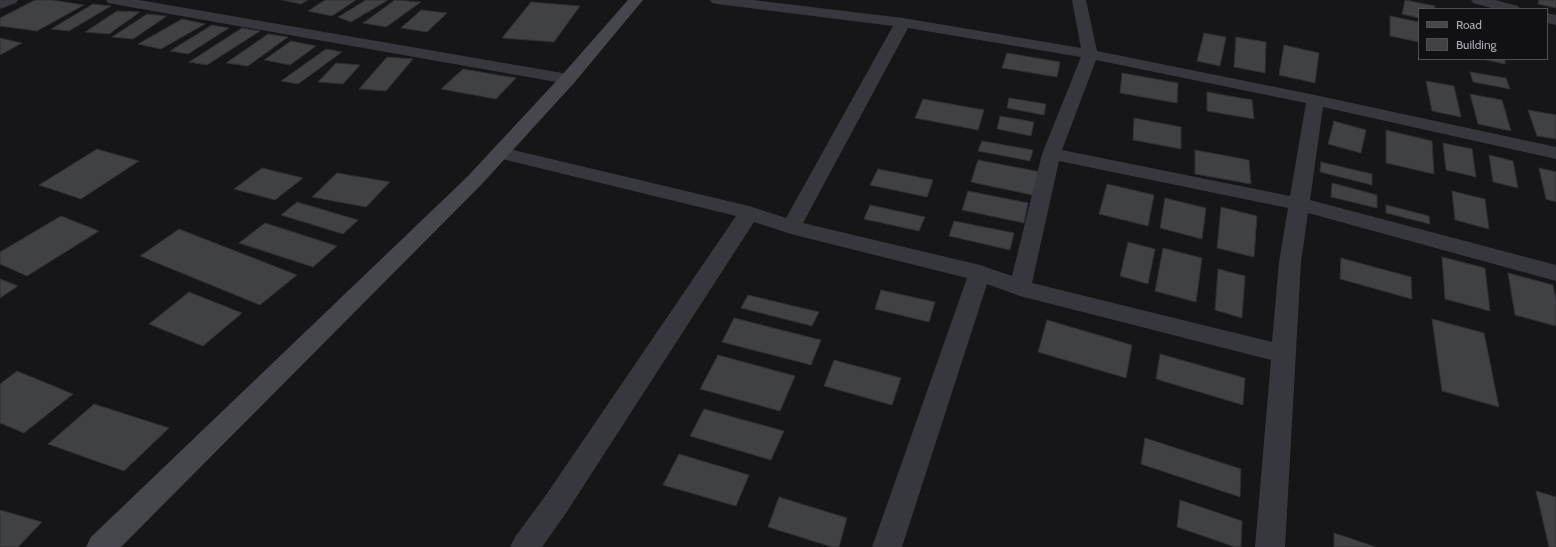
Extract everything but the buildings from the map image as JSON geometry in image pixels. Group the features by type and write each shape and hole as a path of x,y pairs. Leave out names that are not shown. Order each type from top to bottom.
{"street":[{"path":"0,5 12,0"},
{"path":"113,0 568,79"},
{"path":"101,547 501,153 568,79 636,0"},
{"path":"717,0 858,11 903,23 1090,54 1315,100 1556,153"},
{"path":"1020,288 1051,154 1090,54 1079,0"},
{"path":"1478,0 1509,8"},
{"path":"791,227 903,23"},
{"path":"1270,547 1290,262 1315,100"},
{"path":"501,153 749,213 791,227 980,273 1020,288 1284,354"},
{"path":"1051,154 1299,204 1556,273"},
{"path":"525,547 556,504 749,213"},
{"path":"887,547 980,273"}]}
